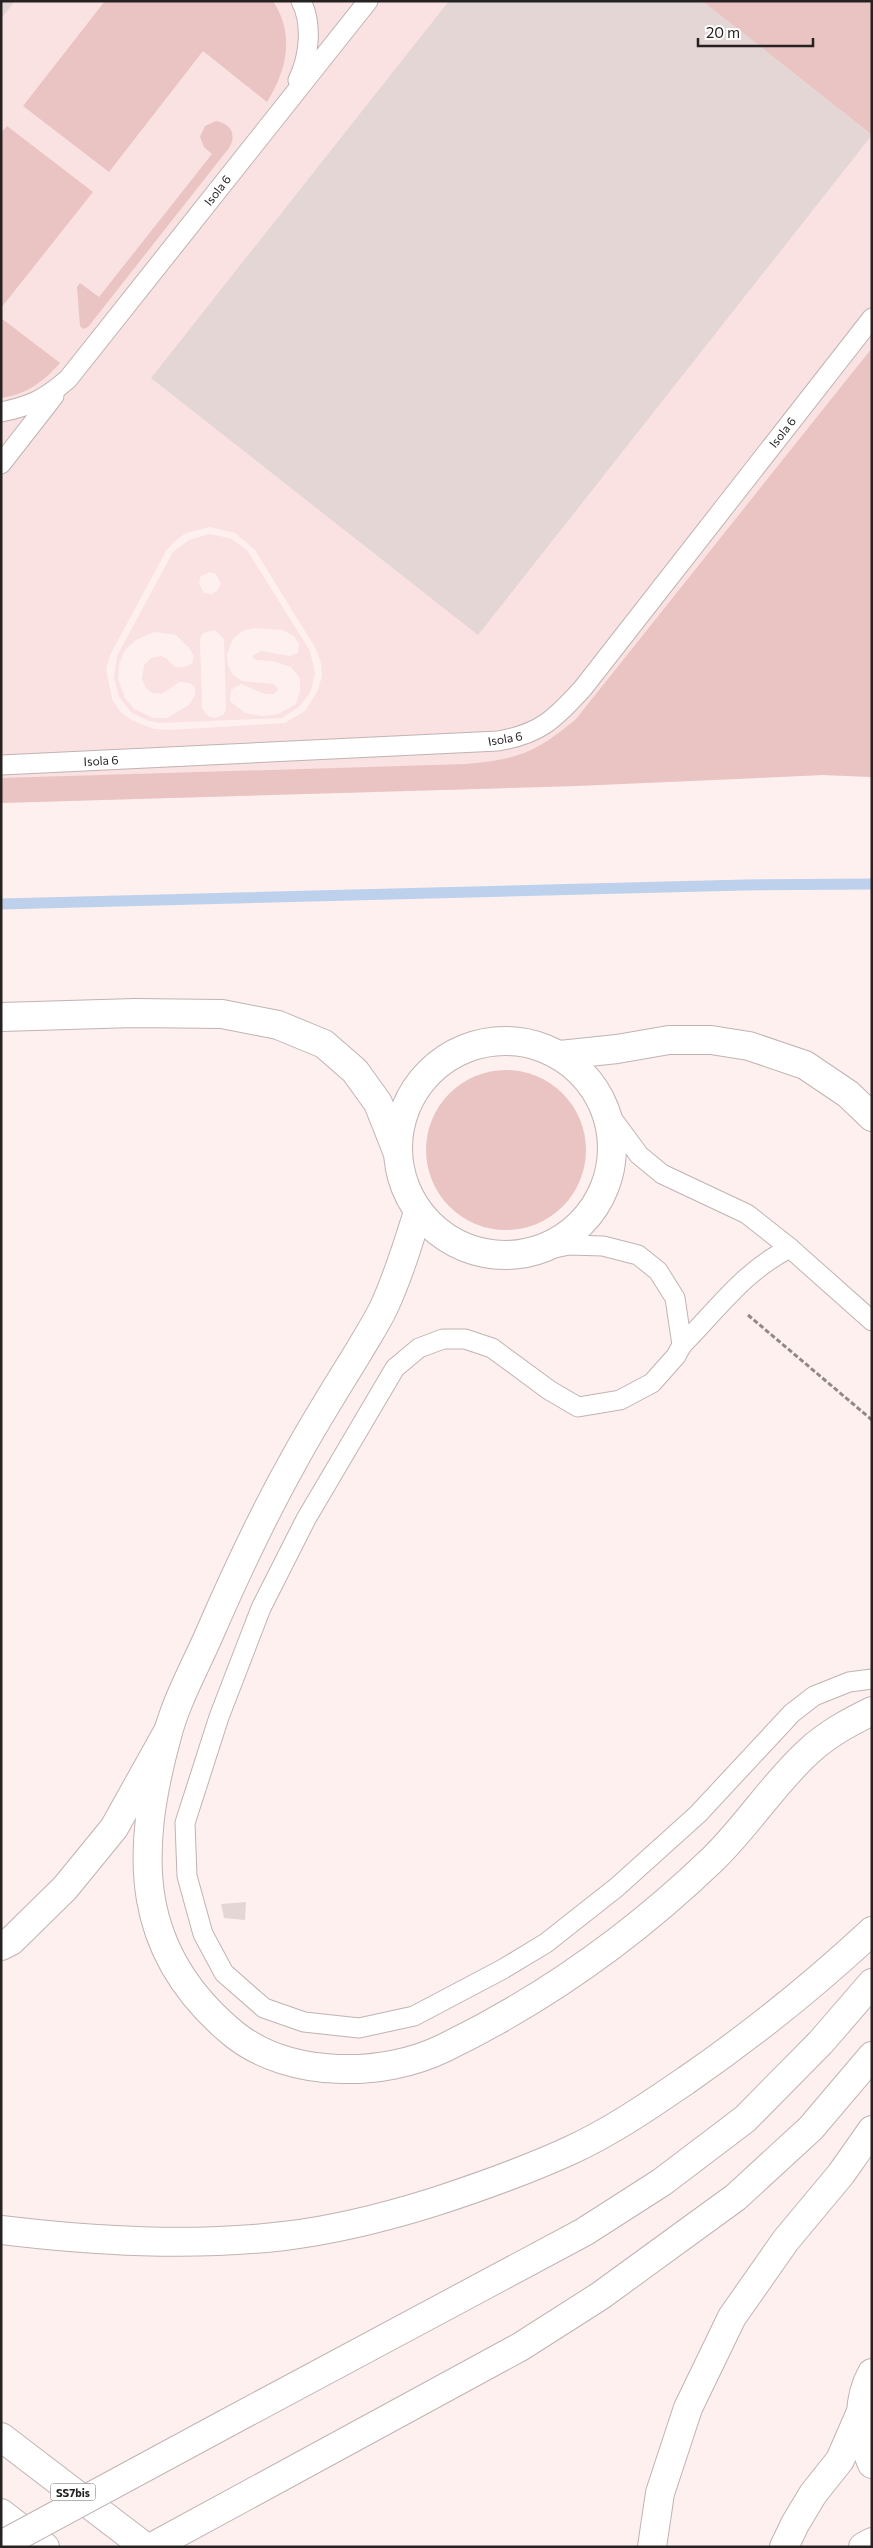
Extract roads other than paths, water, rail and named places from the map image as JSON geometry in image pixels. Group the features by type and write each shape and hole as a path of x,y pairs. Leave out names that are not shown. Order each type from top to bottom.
{"main road":[{"path":"1,1017 136,1013 222,1014 278,1025 324,1044 355,1071 378,1103 397,1151 403,1183 418,1212 441,1235 470,1250 502,1256 535,1252 567,1237 592,1213 608,1182 614,1147 608,1113 597,1090 580,1070 560,1055 529,1043 496,1040 464,1048 436,1064 414,1088 401,1118 397,1151"},
{"path":"560,1055 618,1049 669,1040 711,1040 749,1046 805,1065 848,1094 872,1117"},
{"path":"1,1946 11,1941 65,1888 114,1828 167,1733 243,1556 294,1460 383,1309 403,1262 418,1212"},
{"path":"167,1733 147,1830 148,1885 156,1927 174,1967 201,2003 238,2037 285,2061 336,2070 390,2064 439,2050 508,2014 560,1982 657,1909 715,1856 806,1753 838,1728 872,1711"},
{"path":"1,2230 80,2240 182,2242 284,2236 385,2217 489,2184 571,2150 646,2108 725,2053 781,2010 872,1932"},
{"path":"1,2545 584,2232 662,2182 745,2120 821,2042 872,1983"},
{"path":"152,2547 520,2347 600,2296 736,2197 811,2128 872,2056"},
{"path":"652,2547 660,2493 688,2408 732,2317 786,2240 841,2174 872,2130"},
{"path":"784,2547 813,2494 840,2460 860,2414 867,2382 872,2373"},
{"path":"860,2414 864,2447 872,2464"},
{"name":"SS7bis","path":"1,2437 145,2547"},
{"path":"1,2513 46,2547"},
{"path":"863,2547 872,2542"}],"lane":[{"path":"287,102 301,74 307,54 308,30 305,10 301,1"},
{"name":"Isola 6","path":"1,464 368,1"},
{"name":"Isola 6","path":"1,765 498,741 522,738 545,725 566,707 583,688 872,318"},
{"name":"Isola 6","path":"1,412 22,408 44,399 68,379"},
{"path":"608,1113 639,1155 662,1174 747,1214 790,1248 872,1321"},
{"path":"535,1252 569,1245 603,1246 638,1255 658,1271 675,1298 682,1344"},
{"path":"790,1248 768,1259 727,1297 682,1344 676,1356 652,1384 620,1400 578,1407 549,1390 492,1348 464,1339 443,1339 419,1348 395,1368 306,1519 261,1608 219,1717 185,1823 187,1876 203,1934 224,1973 264,2008 304,2022 359,2028 414,2016 503,1969 546,1943 618,1887 698,1814 792,1714 814,1696 849,1682 872,1679"}],"waterway":[{"path":"1,904 745,885 872,884"}]}
